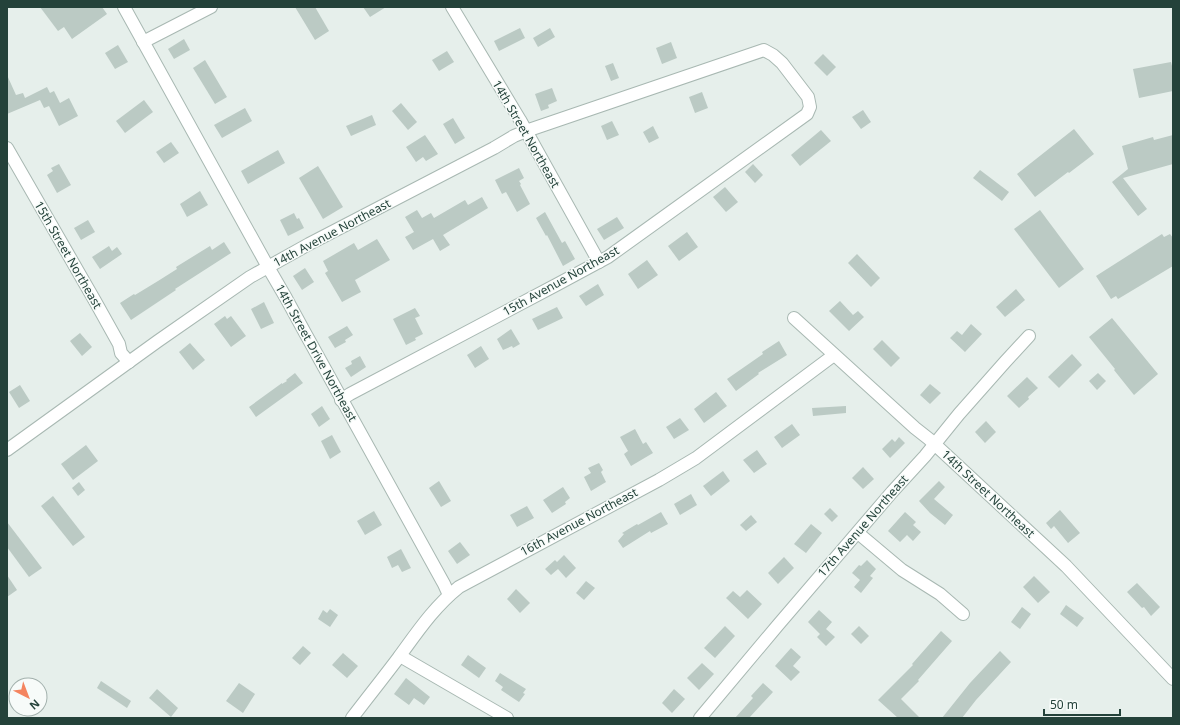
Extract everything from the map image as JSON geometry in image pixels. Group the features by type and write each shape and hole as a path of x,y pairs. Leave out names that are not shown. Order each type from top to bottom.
{"street":[{"name":"14th Street Drive Northeast","path":"124,7 449,595"},
{"path":"143,42 211,7"},
{"name":"14th Street Northeast","path":"452,7 526,131 599,262"},
{"name":"14th Avenue Northeast","path":"7,450 244,281 309,244 494,148 514,136 764,50 773,55 782,63 808,97 810,107 807,114"},
{"name":"15th Avenue Northeast","path":"341,400 599,262 807,114"},
{"name":"15th Street Northeast","path":"7,148 119,344 121,353 129,362"},
{"name":"14th Street Northeast","path":"794,318 935,444 1066,566 1173,680"},
{"name":"17th Avenue Northeast","path":"700,718 778,625 1029,336"},
{"name":"16th Avenue Northeast","path":"352,718 419,629 440,604 459,587 659,480 696,458 834,355"},
{"path":"858,533 902,570 940,594 963,614"},
{"path":"400,656 507,718"}],"building":[{"path":"40,7 102,7 107,14 72,39 64,27 58,31"},
{"path":"295,7 315,7 329,31 315,40"},
{"path":"363,7 386,7 370,17"},
{"path":"520,28 525,38 499,51 494,41"},
{"path":"550,28 555,37 538,47 533,38"},
{"path":"184,39 190,50 174,59 168,49"},
{"path":"671,42 677,58 662,64 656,48"},
{"path":"118,45 128,62 115,69 105,53"},
{"path":"447,51 454,62 439,71 432,60"},
{"path":"823,54 836,67 827,76 814,63"},
{"path":"205,60 227,97 215,104 193,68"},
{"path":"1171,62 1173,66 1173,91 1139,98 1133,69"},
{"path":"613,63 619,78 611,81 605,66"},
{"path":"7,75 16,95 23,93 25,98 47,87 50,93 54,91 60,103 69,98 78,116 59,126 49,106 44,108 40,100 7,114"},
{"path":"552,88 557,101 548,105 549,108 541,111 535,94"},
{"path":"702,92 708,108 695,113 689,97"},
{"path":"144,100 153,112 125,133 116,121"},
{"path":"401,103 417,122 408,130 392,111"},
{"path":"245,108 252,121 222,138 214,125"},
{"path":"863,110 871,122 861,129 852,117"},
{"path":"372,115 376,125 351,136 346,126"},
{"path":"453,118 465,138 455,144 443,124"},
{"path":"612,121 619,135 607,140 601,126"},
{"path":"653,126 659,138 649,143 643,132"},
{"path":"1074,129 1094,154 1035,197 1017,174"},
{"path":"821,130 831,141 800,166 791,155"},
{"path":"425,135 438,154 426,161 423,157 416,162 406,147"},
{"path":"1173,135 1173,164 1123,178 1147,209 1138,216 1112,182 1128,169 1122,146 1153,137 1154,140"},
{"path":"171,142 179,153 164,163 156,152"},
{"path":"278,150 285,163 248,184 241,171"},
{"path":"59,164 71,185 57,193 47,175 53,171 51,168"},
{"path":"753,164 763,175 755,183 745,172"},
{"path":"318,166 343,207 323,219 299,178"},
{"path":"519,168 524,178 519,181 521,184 520,185 530,204 517,212 506,192 502,194 495,180"},
{"path":"980,170 1009,192 1002,201 973,178"},
{"path":"725,187 738,202 726,212 713,197"},
{"path":"200,191 208,205 187,217 180,204"},
{"path":"482,197 488,208 443,235 450,245 440,251 433,239 413,250 405,237 414,232 405,217 417,210 422,218 431,213 434,218 465,200 468,205"},
{"path":"1040,210 1084,269 1059,288 1014,229"},
{"path":"545,212 562,243 565,241 575,259 563,266 547,235 546,236 536,218"},
{"path":"294,213 297,219 299,218 304,228 288,236 280,220"},
{"path":"617,217 624,228 604,240 597,229"},
{"path":"88,220 95,232 81,240 74,228"},
{"path":"687,232 698,247 679,261 668,246"},
{"path":"1162,234 1164,237 1170,234 1173,238 1173,266 1118,299 1116,296 1111,299 1096,276"},
{"path":"377,239 390,260 355,280 361,292 342,302 325,273 328,271 323,261 354,243 358,250"},
{"path":"224,242 231,253 175,289 176,290 131,320 120,303 177,269 176,267 210,246 212,250"},
{"path":"109,246 112,251 117,247 122,254 100,269 92,257"},
{"path":"857,254 880,278 871,287 848,263"},
{"path":"647,260 658,275 638,289 628,274"},
{"path":"305,268 314,282 302,290 293,276"},
{"path":"598,284 604,295 586,306 579,296"},
{"path":"1016,289 1025,300 1005,317 996,307"},
{"path":"840,301 853,315 858,311 864,317 849,331 829,311"},
{"path":"264,302 274,323 261,329 251,309"},
{"path":"557,307 563,318 538,330 532,319"},
{"path":"415,308 420,316 415,318 423,334 415,338 416,340 406,345 393,319"},
{"path":"225,316 227,319 231,316 246,336 231,347 214,324"},
{"path":"1112,318 1158,374 1134,395 1089,337"},
{"path":"971,324 982,334 965,352 950,338 957,331 962,335"},
{"path":"347,326 353,335 345,340 346,342 335,348 328,337"},
{"path":"511,329 520,344 513,348 512,346 503,350 497,339"},
{"path":"80,333 92,347 82,356 70,341"},
{"path":"882,340 900,358 891,367 873,349"},
{"path":"779,341 787,355 758,373 759,374 736,391 727,379"},
{"path":"190,343 205,360 193,370 179,352"},
{"path":"481,346 489,359 475,368 467,355"},
{"path":"1072,354 1082,365 1059,388 1048,377"},
{"path":"360,356 366,367 351,377 345,368 352,364 351,361"},
{"path":"295,373 303,383 256,417 249,407 287,381 286,380"},
{"path":"1098,373 1106,381 1097,390 1089,381"},
{"path":"1027,377 1038,388 1019,408 1007,396"},
{"path":"930,384 941,393 930,404 920,395"},
{"path":"20,385 30,401 19,408 9,392"},
{"path":"716,392 727,406 704,423 694,409"},
{"path":"322,406 330,419 319,427 311,414"},
{"path":"846,406 846,413 813,416 812,408"},
{"path":"680,418 689,430 674,439 666,427"},
{"path":"986,421 996,432 985,443 975,432"},
{"path":"792,424 800,435 782,448 774,437"},
{"path":"635,429 643,444 646,442 653,453 631,466 624,454 628,451 620,437"},
{"path":"332,435 341,452 330,459 321,441"},
{"path":"899,437 905,443 890,458 882,449 892,439 895,442"},
{"path":"86,445 98,461 73,480 61,464"},
{"path":"757,450 767,464 754,473 743,460"},
{"path":"599,463 603,470 601,472 606,482 591,491 584,477 591,473 588,468"},
{"path":"863,467 874,479 863,489 852,478"},
{"path":"723,471 730,481 711,496 703,486"},
{"path":"439,481 451,501 441,507 429,488"},
{"path":"939,481 945,487 934,499 953,515 945,525 930,513 919,501"},
{"path":"79,482 85,490 78,496 72,488"},
{"path":"563,487 570,498 565,502 566,504 552,513 543,500"},
{"path":"691,494 697,505 680,515 674,504"},
{"path":"53,496 85,537 73,546 41,506"},
{"path":"527,506 534,518 517,527 510,515"},
{"path":"830,508 838,516 832,522 824,514"},
{"path":"1060,510 1080,533 1068,543 1054,526 1051,529 1046,523"},
{"path":"374,511 382,525 365,535 357,521"},
{"path":"661,512 668,524 651,533 650,531 623,548 618,541 624,534 622,533"},
{"path":"905,512 916,522 913,525 921,532 913,541 907,535 900,542 888,531"},
{"path":"751,515 757,522 746,531 740,525"},
{"path":"7,522 42,568 29,577 7,547"},
{"path":"811,524 822,533 806,553 794,544"},
{"path":"460,542 470,555 457,564 448,551"},
{"path":"401,549 411,568 402,572 398,565 392,568 387,557"},
{"path":"564,555 576,568 566,578 558,569 551,575 545,569 555,560 557,562"},
{"path":"784,557 794,568 778,584 768,573"},
{"path":"867,560 876,569 870,576 873,578 861,593 854,587 860,580 852,573 859,565 861,566"},
{"path":"7,575 17,590 7,597"},
{"path":"1034,576 1050,592 1038,603 1023,587"},
{"path":"586,581 595,588 584,600 576,593"},
{"path":"1137,583 1160,607 1151,616 1144,607 1142,608 1127,592"},
{"path":"516,589 530,603 520,613 507,599"},
{"path":"747,590 762,604 748,619 726,598 733,591 740,597"},
{"path":"1066,605 1084,618 1077,627 1060,614"},
{"path":"1022,607 1031,614 1020,629 1011,622"},
{"path":"330,609 338,615 330,627 318,619 323,610 327,613"},
{"path":"819,610 832,622 826,629 835,637 826,646 817,637 820,634 808,622"},
{"path":"725,626 735,636 715,658 704,648"},
{"path":"859,626 869,636 861,644 851,634"},
{"path":"941,631 952,641 918,680 919,681 901,699 920,718 898,718 878,700 913,665 912,664"},
{"path":"303,646 311,653 300,665 292,658"},
{"path":"791,648 801,657 793,666 800,672 791,681 775,666"},
{"path":"1000,651 1011,662 976,700 962,718 942,718 970,683"},
{"path":"343,653 358,666 347,678 332,665"},
{"path":"468,655 486,668 479,678 461,665"},
{"path":"702,663 714,674 699,690 687,678"},
{"path":"500,673 526,689 523,693 525,694 519,702 501,690 503,687 495,681"},
{"path":"406,678 430,697 424,705 414,698 409,705 394,694"},
{"path":"101,681 131,701 127,708 97,688"},
{"path":"239,683 255,694 243,713 226,701"},
{"path":"763,683 773,692 749,718 735,718 753,698 751,696"},
{"path":"157,689 178,708 171,717 149,698"},
{"path":"674,689 685,699 672,713 662,703"}]}
